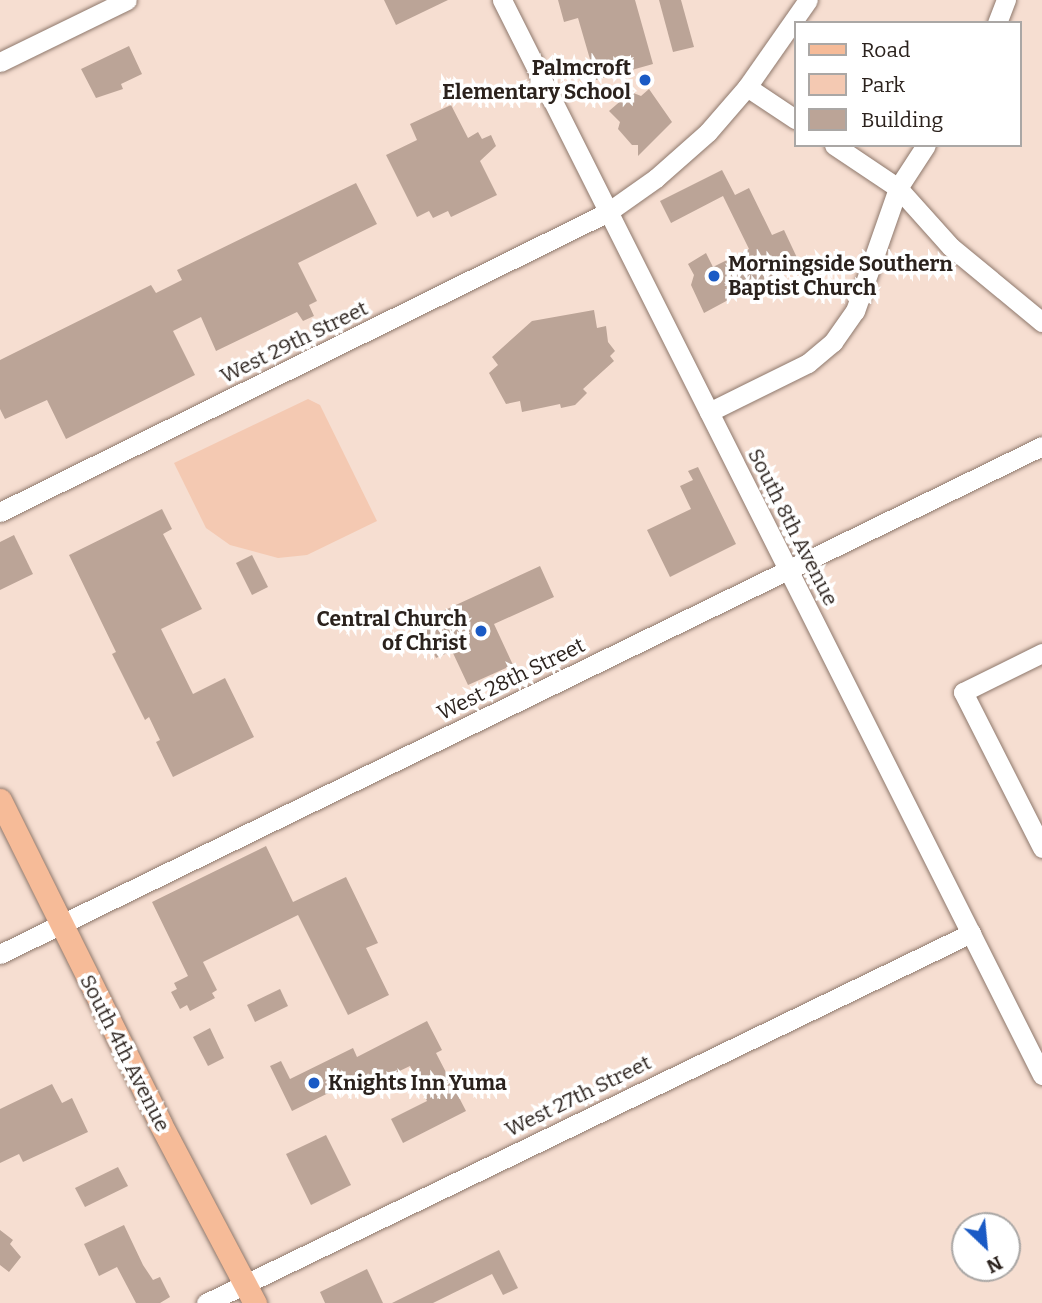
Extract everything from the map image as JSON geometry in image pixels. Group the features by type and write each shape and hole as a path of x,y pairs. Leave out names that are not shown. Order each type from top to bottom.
{"main road":[{"name":"South 4th Avenue","path":"0,800 60,924 250,1293"}],"street":[{"path":"0,62 127,0"},
{"name":"South 8th Avenue","path":"502,0 1042,1075"},
{"name":"West 29th Street","path":"0,512 608,212 686,154 747,87 808,0"},
{"path":"998,21 1006,0"},
{"path":"747,87 794,118"},
{"path":"837,147 898,188 951,247 1042,322"},
{"path":"709,412 808,363 832,342 855,311 898,188 925,147"},
{"name":"West 28th Street","path":"0,954 790,572 1042,446"},
{"path":"1042,653 963,692 1042,848"},
{"name":"West 27th Street","path":"206,1303 250,1293 971,933"}],"green space":[{"path":"308,399 320,405 377,521 307,555 278,558 230,545 206,528 174,463"}],"building":[{"path":"384,0 448,0 396,25"},
{"path":"558,0 635,0 653,64 596,80 578,18 564,22"},
{"path":"659,0 681,0 694,47 673,52"},
{"path":"129,46 142,74 121,84 123,89 96,98 81,69"},
{"path":"649,89 672,122 638,156 638,145 632,145 618,129 620,122 609,111 631,92 641,96"},
{"path":"451,105 468,138 478,132 482,139 491,135 496,146 480,161 497,195 451,217 448,211 433,218 429,211 417,217 386,155 417,140 410,124"},
{"path":"722,170 735,195 749,188 772,235 784,230 799,262 704,313 691,285 694,275 688,264 706,253 713,267 749,249 723,196 671,223 660,201"},
{"path":"356,183 377,224 298,263 317,301 309,305 314,316 303,321 297,312 216,351 201,317 173,331 195,375 66,439 47,400 5,419 0,409 0,360 151,285 156,293 182,280 177,270"},
{"path":"594,310 597,328 606,326 608,342 615,351 610,356 614,361 583,389 587,393 575,405 561,408 560,404 522,412 520,401 506,404 489,373 498,365 492,357 532,321"},
{"path":"698,467 736,544 670,577 647,530 691,509 680,486 693,480 688,471"},
{"path":"162,509 172,529 163,534 202,609 161,629 193,694 225,678 254,737 173,777 156,742 160,740 149,717 145,720 112,654 116,652 69,555"},
{"path":"14,535 33,574 0,590 0,542"},
{"path":"252,555 268,587 252,595 236,563"},
{"path":"540,566 554,597 494,624 513,665 468,685 452,651 436,658 419,622"},
{"path":"266,846 293,902 346,877 378,943 366,948 389,995 348,1015 298,915 203,962 217,990 212,993 215,998 190,1011 187,1005 180,1009 171,992 177,989 174,983 188,976 152,902"},
{"path":"280,989 288,1006 255,1022 247,1005"},
{"name":"Knights Inn Yuma","path":"427,1021 442,1050 436,1053 466,1111 403,1143 391,1119 427,1101 410,1066 368,1086 363,1076 292,1111 270,1066 281,1061 290,1079 353,1048 357,1057"},
{"path":"210,1028 224,1058 208,1066 193,1037"},
{"path":"52,1084 62,1103 72,1098 88,1132 23,1162 19,1154 0,1163 0,1109"},
{"path":"326,1135 351,1185 311,1205 286,1154"},
{"path":"118,1167 128,1186 85,1207 75,1188"},
{"path":"124,1225 143,1265 153,1280 160,1277 170,1297 160,1303 136,1303 117,1267 99,1276 84,1244"},
{"path":"0,1230 13,1240 10,1244 21,1257 9,1272 0,1265"},
{"path":"499,1250 518,1288 503,1295 492,1274 433,1303 392,1303"},
{"path":"367,1269 383,1303 325,1303 320,1292"}],"place":[{"name":"Palmcroft Elementary School","path":"645,80"},
{"name":"Morningside Southern Baptist Church","path":"714,276"},
{"name":"Central Church of Christ","path":"481,631"},
{"name":"Knights Inn Yuma","path":"314,1083"}]}
